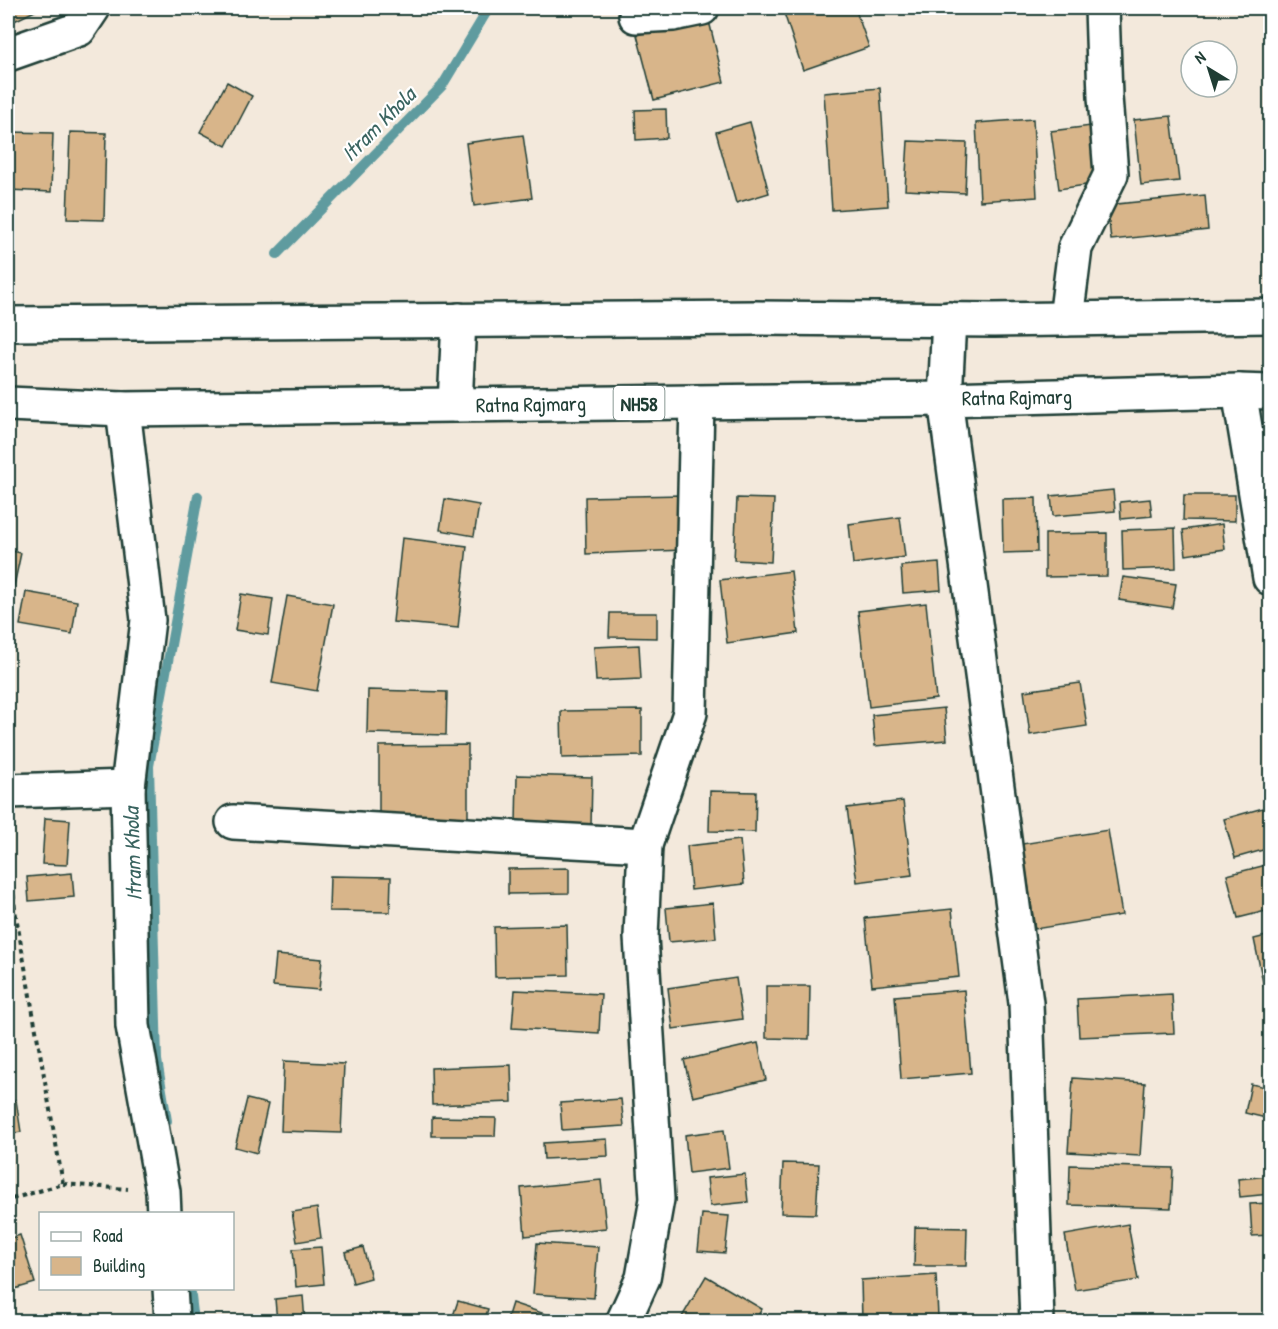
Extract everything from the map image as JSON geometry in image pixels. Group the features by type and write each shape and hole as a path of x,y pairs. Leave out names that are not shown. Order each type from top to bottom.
{"street":[{"path":"8,54 79,29 93,8"},
{"path":"636,16 673,14 702,8"},
{"path":"1066,319 1075,248 1111,174 1105,97 1102,8"},
{"path":"8,324 756,318 950,320 1270,316"},
{"path":"455,405 459,320"},
{"path":"950,320 945,399 1026,1004 1037,1322"},
{"path":"1239,392 1270,578"},
{"name":"Ratna Rajmarg","path":"8,404 123,409 945,399 1270,392"},
{"path":"623,1322 643,1278 657,1199 641,937 645,845 690,713 697,402"},
{"path":"123,409 148,620 128,787 133,1026 164,1203"},
{"path":"8,791 128,787"},
{"path":"233,822 645,845"},
{"path":"170,1290 172,1322"}],"path":[{"path":"8,841 15,910 63,1184"},
{"path":"8,1200 63,1184 164,1203"}],"building":[{"path":"8,8 41,8 8,24"},
{"path":"800,8 855,8 869,47 803,70 784,13"},
{"path":"708,17 724,82 654,100 637,35"},
{"path":"227,82 252,96 226,146 200,132"},
{"path":"880,88 888,206 832,210 824,93"},
{"path":"666,109 667,138 636,140 635,110"},
{"path":"1171,116 1179,181 1141,185 1134,120"},
{"path":"1033,119 1037,197 980,201 976,123"},
{"path":"750,122 769,193 736,203 716,132"},
{"path":"1091,126 1099,183 1059,189 1051,131"},
{"path":"10,132 53,133 51,192 9,190"},
{"path":"70,132 106,133 104,220 67,219"},
{"path":"523,135 532,198 474,206 466,143"},
{"path":"908,141 967,143 965,193 905,190"},
{"path":"1205,195 1208,230 1111,240 1107,205"},
{"path":"1113,490 1115,511 1053,516 1051,496"},
{"path":"682,495 683,550 586,554 585,497"},
{"path":"1184,495 1235,495 1235,521 1183,520"},
{"path":"737,498 774,499 771,562 734,560"},
{"path":"1036,498 1037,552 1003,553 1002,499"},
{"path":"445,499 479,505 474,536 440,530"},
{"path":"1150,499 1152,516 1121,519 1120,502"},
{"path":"900,517 905,557 853,564 849,524"},
{"path":"1222,524 1225,549 1186,555 1183,530"},
{"path":"1175,528 1176,568 1123,570 1122,530"},
{"path":"1107,533 1107,576 1045,577 1045,534"},
{"path":"402,538 467,546 458,628 393,622"},
{"path":"8,550 21,553 12,595 8,594"},
{"path":"939,563 941,590 903,593 901,566"},
{"path":"791,571 798,633 727,643 720,580"},
{"path":"1123,577 1176,584 1172,608 1119,600"},
{"path":"26,592 77,601 72,634 20,625"},
{"path":"241,594 273,599 268,635 235,630"},
{"path":"287,596 333,604 317,691 272,683"},
{"path":"926,603 936,699 869,707 858,611"},
{"path":"610,613 657,613 657,638 609,637"},
{"path":"639,645 641,679 596,681 594,647"},
{"path":"1080,683 1087,726 1030,735 1024,691"},
{"path":"368,690 447,692 446,735 367,733"},
{"path":"944,708 947,740 875,746 872,715"},
{"path":"642,710 642,756 562,758 561,711"},
{"path":"468,745 468,820 379,821 379,746"},
{"path":"517,775 592,777 591,826 516,824"},
{"path":"710,791 756,792 755,832 709,831"},
{"path":"903,801 912,875 857,882 847,808"},
{"path":"1270,806 1270,848 1235,858 1224,819"},
{"path":"45,818 70,820 67,865 42,864"},
{"path":"1108,830 1122,915 1035,929 1022,844"},
{"path":"740,840 744,884 691,890 687,846"},
{"path":"1270,864 1270,910 1238,918 1227,875"},
{"path":"569,868 569,893 508,894 508,869"},
{"path":"72,873 74,897 29,901 27,877"},
{"path":"330,876 391,877 390,912 329,911"},
{"path":"713,903 716,938 669,942 666,908"},
{"path":"952,909 959,977 872,986 865,918"},
{"path":"567,925 568,975 495,977 494,927"},
{"path":"1270,935 1270,986 1264,987 1254,939"},
{"path":"276,955 322,959 319,990 273,986"},
{"path":"736,978 742,1019 673,1029 668,988"},
{"path":"766,986 810,986 809,1039 766,1038"},
{"path":"515,990 601,994 599,1033 512,1028"},
{"path":"964,990 971,1073 901,1079 895,996"},
{"path":"1172,994 1174,1033 1079,1037 1077,999"},
{"path":"758,1043 766,1080 693,1097 684,1060"},
{"path":"284,1061 344,1064 341,1133 281,1131"},
{"path":"511,1065 512,1102 432,1105 431,1068"},
{"path":"1073,1078 1145,1083 1140,1156 1068,1152"},
{"path":"1251,1084 1270,1088 1270,1119 1245,1113"},
{"path":"247,1099 268,1104 257,1153 235,1147"},
{"path":"621,1099 624,1126 562,1130 560,1103"},
{"path":"16,1100 21,1132 8,1134 8,1101"},
{"path":"432,1117 496,1118 495,1136 432,1136"},
{"path":"724,1130 729,1168 689,1173 685,1135"},
{"path":"607,1139 608,1156 544,1159 543,1143"},
{"path":"783,1163 819,1164 816,1214 781,1213"},
{"path":"1070,1165 1173,1168 1171,1208 1069,1205"},
{"path":"745,1174 748,1202 710,1206 707,1178"},
{"path":"1270,1176 1270,1194 1240,1197 1238,1179"},
{"path":"601,1180 606,1228 525,1236 521,1188"},
{"path":"1270,1203 1270,1235 1252,1236 1250,1204"},
{"path":"317,1208 321,1238 297,1242 292,1212"},
{"path":"702,1214 729,1216 725,1253 698,1251"},
{"path":"1128,1224 1138,1280 1075,1290 1065,1235"},
{"path":"915,1227 967,1228 966,1266 914,1266"},
{"path":"20,1235 35,1283 8,1291 8,1239"},
{"path":"537,1243 598,1247 594,1298 533,1294"},
{"path":"321,1247 324,1284 296,1287 293,1249"},
{"path":"363,1247 371,1278 353,1283 345,1252"},
{"path":"936,1275 938,1317 862,1321 861,1280"},
{"path":"706,1276 762,1309 754,1322 679,1322"},
{"path":"303,1296 305,1322 277,1322 275,1299"},
{"path":"458,1301 488,1309 484,1322 451,1322"},
{"path":"512,1303 566,1321 566,1322 506,1322"},
{"path":"795,1318 831,1320 830,1322 795,1322"}],"waterway":[{"name":"Itram Khola","path":"277,254 442,86 489,8"},
{"name":"Itram Khola","path":"167,1121 157,1060 149,766 198,496"},
{"name":"Itram Khola","path":"190,1290 194,1322"}]}
